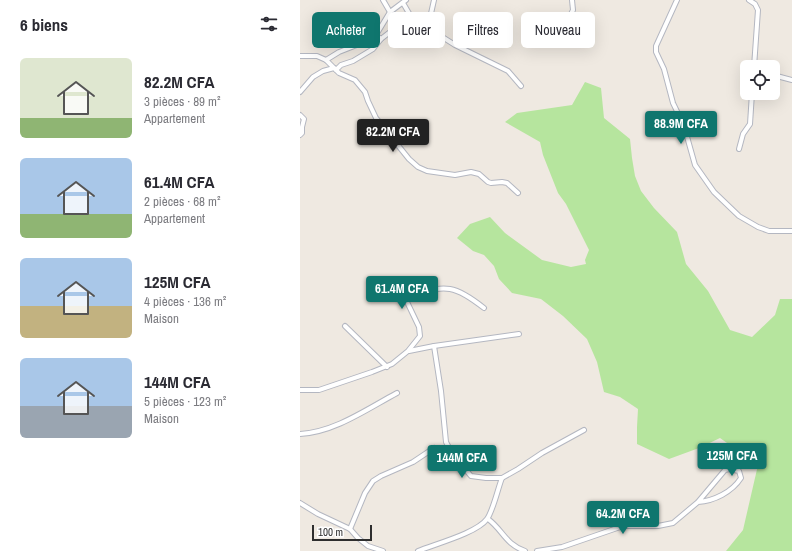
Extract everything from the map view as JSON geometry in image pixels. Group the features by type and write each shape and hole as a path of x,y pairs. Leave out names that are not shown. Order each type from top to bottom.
{"street":[{"path":"383,0 390,12 405,1 410,12"},
{"path":"431,12 434,0"},
{"path":"572,0 572,12"},
{"path":"677,0 656,46 656,52 667,76 673,103 684,126 695,165 714,192 739,216 758,227 769,231 792,231"},
{"path":"749,0 755,4 758,10 754,60"},
{"path":"380,29 388,15"},
{"path":"300,92 313,77 323,71 335,69 341,65 353,61 373,49 381,39 388,34"},
{"path":"445,38 455,45 508,71 521,86"},
{"path":"326,60 348,48"},
{"path":"300,56 317,56 326,60 335,69 355,80 365,92 376,118 409,159 418,167 427,171 455,175 471,172 479,174 488,182 507,183 518,193"},
{"path":"780,77 792,80"},
{"path":"739,149 743,134 750,124 752,100"},
{"path":"300,115 304,119 302,133 300,135"},
{"path":"300,390 312,391 326,388 387,367 408,352 420,336 420,332 398,281"},
{"path":"405,296 440,288 447,288 457,290 470,297 484,308"},
{"path":"345,326 387,367"},
{"path":"408,352 434,346 519,334"},
{"path":"434,346 441,391 446,442 453,455 471,476 502,478 542,453 584,430"},
{"path":"300,434 326,429 344,422 397,393"},
{"path":"350,529 365,493 373,481 380,476 413,462 434,448"},
{"path":"538,551 562,547 623,526 658,526 673,523 698,502 725,470 729,469 739,471 741,478 735,485 714,499 698,502"},
{"path":"418,551 469,531 488,519 502,478"},
{"path":"300,503 318,514 350,529 368,546 383,551"},
{"path":"488,519 512,544 526,551"}],"green space":[{"path":"585,82 601,88 604,118 630,139 635,176 641,191 654,208 677,232 686,264 708,291 730,330 752,337 775,315 780,299 792,299 792,551 726,551 743,530 758,465 720,438 699,448 669,459 637,444 638,409 620,397 604,392 597,362 587,339 563,316 541,299 512,293 499,279 494,266 484,255 473,251 457,238 470,224 490,217 505,233 542,260 571,267 586,264 585,260 589,250 566,204 558,193 543,155 540,142 505,122 517,113 572,105"}]}
